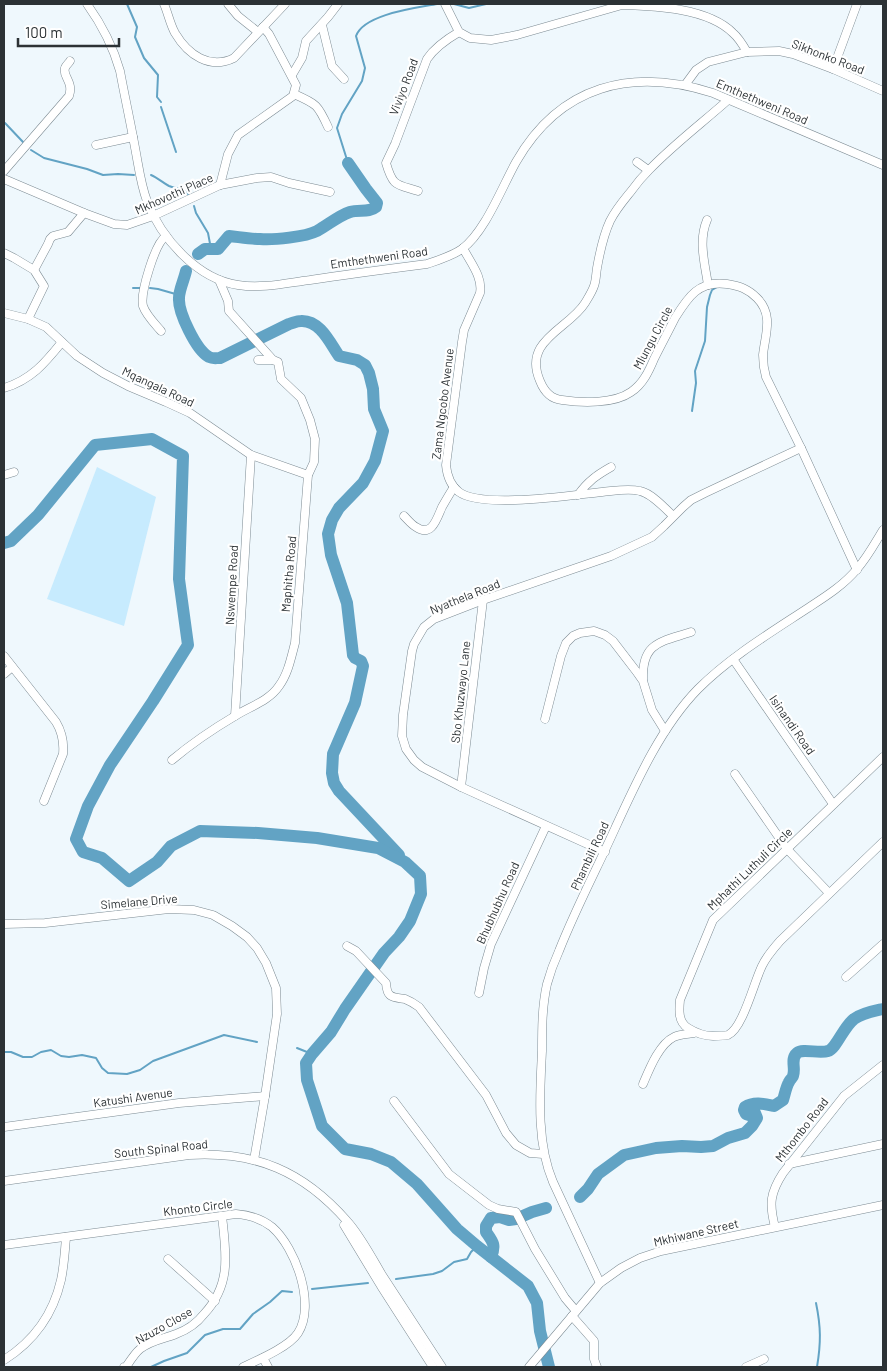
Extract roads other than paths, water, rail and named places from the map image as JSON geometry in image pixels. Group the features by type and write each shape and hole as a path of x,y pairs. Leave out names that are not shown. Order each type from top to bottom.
{"street":[{"name":"Emthethweni Road","path":"88,4 105,31 115,53 143,190 153,216 166,236 187,259 219,280 238,285 257,286 427,264 449,256 463,248 476,233 492,209 526,146 549,120 583,96 620,83 654,81 684,85 713,93 883,165"},
{"path":"164,4 175,32 185,47 206,61 218,63 234,58 286,4"},
{"path":"220,185 228,154 238,135 289,99 294,94 296,85 268,34 238,16 228,4"},
{"path":"445,4 459,32 470,38 491,40 517,35 622,5 678,10 710,18 721,24 733,32 747,52"},
{"path":"833,69 857,4"},
{"path":"292,75 302,58 306,41 322,25 335,7"},
{"path":"322,25 332,66 344,79"},
{"name":"Viviyo Road","path":"418,191 392,181 386,163 427,59 448,39 459,32"},
{"name":"Sikhonko Road","path":"684,85 696,70 708,62 747,52 779,51 793,54 833,69 883,91"},
{"path":"4,171 69,96 71,86 64,72 70,60"},
{"path":"294,94 315,104 319,108 328,127"},
{"name":"Mlungu Circle","path":"708,285 694,292 686,300 666,334 646,376 640,386 631,393 617,399 599,402 560,400 552,398 543,388 538,376 537,364 539,353 544,342 584,305 594,286 602,243 610,222 622,201 648,170 728,100"},
{"path":"96,145 133,137"},
{"path":"637,162 648,170"},
{"name":"Mkhovothi Place","path":"4,178 84,213 114,224 128,225 153,216 220,185 257,178 271,177 330,192"},
{"path":"34,270 50,239 53,236 68,232 84,213"},
{"path":"707,220 703,230 702,246 708,285 720,283 742,287 752,293 765,308 768,324 763,368 766,377 857,570"},
{"path":"161,331 145,309 143,299 148,274 156,250 162,239 166,236"},
{"name":"Zama Ngcobo Avenue","path":"454,487 448,478 446,466 453,403 464,330 481,287 463,248"},
{"path":"4,254 34,270 44,287 28,319"},
{"path":"219,280 228,300 229,311 273,360"},
{"name":"Mqangala Road","path":"4,313 28,319 46,327 77,356 103,373 190,413 251,455 308,475"},
{"path":"4,388 26,379 46,363 62,342"},
{"path":"258,360 273,360"},
{"name":"Maphitha Road","path":"172,760 185,749 235,716 265,699 279,687 290,665 295,643 308,475 314,462 314,439 310,420 301,398 281,379 278,362 273,360"},
{"name":"Nyathela Road","path":"605,852 462,787 422,767 414,760 406,750 402,736 402,715 414,644 424,627 434,619 611,556 652,537 691,500 801,448"},
{"name":"Nswempe Road","path":"235,716 251,455"},
{"path":"578,494 592,478 611,467"},
{"path":"4,475 14,472"},
{"path":"404,516 416,528 422,530 429,529 437,521 454,487 459,492 474,498 512,501 578,494 640,491 646,493 674,516"},
{"name":"Phambili Road","path":"600,1283 553,1182 544,1154 541,1127 540,1079 544,999 547,983 564,938 649,760 665,731 685,702 712,675 832,591 857,570 883,530"},
{"name":"Sbo Khuzwayo Lane","path":"462,787 483,600"},
{"path":"545,719 561,656 566,643 572,636 594,631 605,635 613,641 643,681"},
{"path":"665,731 652,710 643,681 642,666 650,649 656,644 690,632"},
{"path":"4,656 56,722 61,732 63,754 44,801"},
{"name":"Isinandi Road","path":"733,659 833,804"},
{"path":"4,674 12,667"},
{"name":"Mphathi Luthuli Circle","path":"694,1033 684,1026 679,1014 680,1000 712,920 883,757"},
{"path":"734,774 788,849 829,893"},
{"name":"Bhubhubhu Road","path":"479,993 491,944 546,826"},
{"path":"643,1084 654,1059 669,1041 675,1037 694,1033 707,1036 728,1035 736,1029 769,953 883,842"},
{"name":"Simelane Drive","path":"4,924 45,923 169,909 194,910 213,916 247,937 258,948 276,988 277,1014 266,1096 254,1160"},
{"path":"846,977 883,944"},
{"path":"347,946 358,953 384,980 390,996 395,999 407,1000 419,1007 486,1095 506,1133 516,1145 530,1153 544,1154"},
{"name":"Mthombo Road","path":"775,1227 771,1202 774,1186 789,1164 844,1096 883,1065"},
{"name":"Katushi Avenue","path":"4,1128 178,1103 266,1096"},
{"path":"394,1101 449,1174 489,1205 498,1209 516,1212 572,1316 594,1341 594,1359 597,1367"},
{"path":"789,1164 883,1144"},
{"name":"South Spinal Road","path":"4,1181 189,1155 222,1155 272,1165 294,1175 319,1193 348,1222 442,1367"},
{"name":"Mkhiwane Street","path":"529,1367 600,1283 621,1268 640,1258 661,1250 883,1206"},
{"name":"South Spinal Road","path":"336,1210 381,1286 433,1367"},
{"name":"Khonto Circle","path":"4,1246 236,1214 261,1220 272,1227 287,1247 302,1280 305,1316 296,1335 288,1343 243,1367"},
{"name":"Nzuzo Close","path":"124,1367 140,1349 177,1334 202,1318 220,1292 225,1270 225,1240 222,1216"},
{"path":"4,1360 25,1345 43,1324 52,1307 61,1279 66,1237"},
{"path":"168,1259 214,1301"},
{"path":"263,1358 268,1367"},
{"path":"746,1367 764,1359"}],"waterway":[{"path":"127,4 137,27 135,37 144,58 158,75 157,97 161,102"},
{"path":"348,163 337,128 342,114 362,81 365,68 356,36 361,28 380,17 437,4"},
{"path":"454,4 469,8 486,4"},
{"path":"161,107 176,152"},
{"path":"5,123 23,142"},
{"path":"31,150 44,158 103,175 134,175"},
{"path":"198,254 205,249 218,249 229,236 252,239 297,236 317,231 350,212 373,209 377,203 348,163"},
{"path":"151,175 169,186 182,189 188,194"},
{"path":"194,206 208,233 211,249"},
{"path":"186,271 179,295 181,312 194,339 209,357 220,358 289,324 301,321 314,324 324,333 339,356 357,360 365,365 369,373 373,389 374,409 383,431 375,461 363,483 339,508 332,520 328,534 331,555 347,603 353,655 361,661 363,666 355,703 333,754 332,773 334,783 339,791 399,855"},
{"path":"692,411 696,383 695,371 705,341 707,307 712,290 717,287"},
{"path":"133,288 141,288"},
{"path":"150,288 179,295"},
{"path":"4,543 11,541 38,515 95,445 152,439 183,456 179,579 188,645 110,765 88,806 76,839 83,852 102,858 129,881 157,862 171,846 200,831 317,838 378,848 405,862 420,876 421,894 410,921 399,937 384,953 331,1032 306,1063 307,1080 322,1126 345,1149 371,1154 391,1162 417,1184 457,1229 528,1286 537,1303 540,1331 549,1367"},
{"path":"580,1197 598,1174 624,1155 656,1148 713,1146 728,1138 745,1133 757,1118 755,1113 746,1114 745,1107 756,1104 774,1106 783,1100 788,1084 793,1077 793,1061 797,1053 803,1051 828,1051 834,1046 850,1022 864,1014 883,1009"},
{"path":"4,1052 11,1052 23,1057 32,1057 41,1052 51,1050 61,1056 82,1055 96,1058 102,1068 108,1073 127,1074 140,1070 153,1061 224,1035 257,1042"},
{"path":"297,1048 312,1054"},
{"path":"491,1257 493,1244 486,1232 486,1226 491,1218 516,1219 546,1208"},
{"path":"396,1279 442,1271 454,1262 467,1259 477,1246"},
{"path":"312,1289 368,1283"},
{"path":"151,1367 187,1353 205,1335 223,1329 240,1329 253,1314 282,1291 292,1292"},
{"path":"816,1303 820,1335 817,1367"}]}
